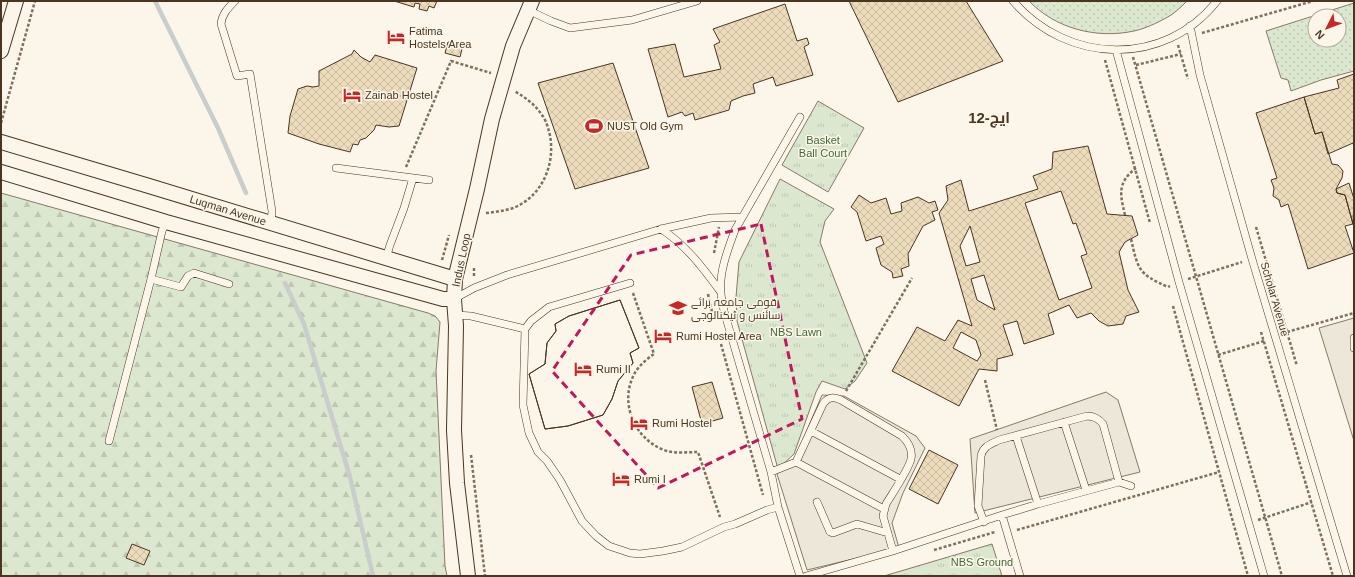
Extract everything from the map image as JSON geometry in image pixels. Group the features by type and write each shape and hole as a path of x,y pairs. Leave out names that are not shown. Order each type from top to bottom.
{"street":[{"path":"1,51 16,1"},
{"name":"Indus Loop","path":"468,576 454,430 456,315 454,299 455,280 492,119 513,46 530,6"},
{"name":"Luqman Avenue","path":"1,142 455,280"},
{"path":"1,172 166,222 443,299 454,299"}],"lane":[{"path":"235,1 226,10 222,17 221,24 237,76 250,74 272,211 271,223"},
{"path":"530,6 551,21 570,28 632,20 697,1"},
{"path":"1013,1 1037,24 1060,38 1085,47 1116,50 1149,46 1163,41 1190,26 1204,15 1217,1"},
{"name":"Scholar Avenue","path":"1190,26 1200,74 1252,259 1347,576"},
{"path":"1116,50 1179,282 1264,576"},
{"path":"800,117 741,217 729,246 720,292 724,311 771,472 778,507 800,576"},
{"path":"336,168 429,180"},
{"path":"386,258 413,178"},
{"path":"454,299 474,288 507,275 661,229 711,218 741,217"},
{"path":"109,441 151,280 162,231 166,222"},
{"path":"661,229 672,236 685,248 720,292"},
{"path":"151,280 181,287 188,276 194,273 230,284"},
{"path":"630,283 549,307 531,321 525,329 523,405 528,433 538,452 547,461 560,480 582,521 596,536 609,546 630,554 640,554 682,547 724,527 778,507"},
{"path":"456,315 471,316 525,329"},
{"path":"1354,338 1354,348"},
{"path":"771,472 796,462 826,400 829,398 835,397 841,400 902,436 909,445 911,461 884,509 883,516 893,551"},
{"path":"984,522 978,506 982,450 988,445 999,440 1087,416 1093,416 1100,420 1103,424 1119,482"},
{"path":"1064,422 1086,490"},
{"path":"811,431 900,479"},
{"path":"1016,436 1038,504"},
{"path":"796,462 884,509"},
{"path":"806,576 893,551 1002,515 1086,490 1119,482 1131,486"},
{"path":"818,502 830,532 833,533 856,524 888,533"},
{"path":"1002,515 1020,576"}],"path":[{"path":"1,123 35,1"},
{"path":"1192,36 1313,1"},
{"path":"1130,49 1282,576"},
{"path":"1136,66 1181,54"},
{"path":"401,176 451,61 494,74"},
{"path":"485,213 500,212 514,208 527,200 538,189 546,177 550,163 552,148 550,134 544,120 531,102 512,90"},
{"path":"1125,215 1120,190 1126,178 1135,168 1146,164"},
{"path":"1131,239 1137,264 1143,272 1150,280 1168,287 1179,282 1252,259"},
{"path":"841,400 912,278"},
{"path":"630,283 654,354 636,371 630,385 628,396 632,421 639,432 650,443 665,450 678,453 698,452 724,527"},
{"path":"1218,355 1275,336 1354,313"},
{"path":"985,380 999,440"},
{"path":"1015,530 1219,472 1248,576"},
{"path":"1248,523 1323,499"}],"highlighted area":[{"path":"761,224 802,419 658,488 552,371 631,255"}],"green space":[{"path":"1029,1 1187,1 1159,22 1134,31 1106,34 1078,30 1064,25 1040,11"},
{"path":"1354,3 1354,71 1321,80 1291,91 1288,80 1281,78 1266,31 1307,18 1307,48 1347,48 1347,8 1338,8"},
{"name":"Basket Ball Court","path":"818,101 864,128 828,192 782,165"},
{"name":"NBS Lawn","path":"780,179 834,209 825,221 820,242 867,363 855,381 845,389 822,381 816,392 794,454 778,469 737,321 736,297 739,262"},
{"path":"1,193 435,316 440,322 436,371 445,566 447,576 1,576"},
{"name":"NBS Ground","path":"992,544 1002,576 884,576"}],"shaded area":[{"path":"1354,318 1354,441 1319,328"},
{"path":"1106,392 1118,400 1140,472 975,513 970,439"},
{"path":"822,395 844,396 916,436 925,448 903,493 892,523 899,548 807,570 777,474 795,458"}],"building":[{"path":"394,1 437,1 434,8 429,6 427,11 419,9 420,4 415,3 414,7"},
{"path":"849,1 966,1 1003,61 898,102"},
{"path":"785,4 797,41 807,38 809,44 804,47 813,75 776,86 773,77 753,84 755,93 731,101 729,110 695,120 693,113 685,116 682,112 668,117 648,49 675,44 684,77 721,69 714,45 720,42 713,29"},
{"path":"448,42 463,45 460,57 445,53"},
{"name":"Zainab Hostel","path":"354,50 361,57 370,62 375,55 417,68 399,126 389,127 376,125 374,130 366,138 360,140 358,145 353,144 350,152 319,144 288,133 290,116 298,89 307,86 319,86 319,71 352,54"},
{"name":"NUST Old Gym","path":"613,63 649,168 575,189 538,83"},
{"path":"1354,74 1354,147 1353,143 1328,154 1322,132 1315,134 1304,97 1339,88 1337,80"},
{"path":"1304,97 1315,134 1322,132 1332,164 1338,165 1343,171 1342,178 1336,189 1337,193 1345,195 1353,224 1345,226 1354,253 1308,269 1288,204 1281,207 1279,200 1273,196 1274,188 1271,180 1277,178 1256,113"},
{"path":"1088,146 1107,214 1132,216 1138,235 1125,242 1119,252 1128,290 1139,312 1126,316 1123,324 1108,326 1099,321 1091,313 1077,318 1069,305 1048,314 1054,334 1024,344 1017,321 1003,325 1013,355 997,359 997,371 979,369 959,406 892,371 917,327 945,341 958,320 972,326 939,213 948,200 946,186 961,180 969,211 1038,189 1033,176 1052,169 1053,152","holes":["1061,191 1073,224 1076,223 1087,254 1081,256 1092,288 1059,300 1025,203","970,226 980,262 966,266 960,246","984,275 995,310 977,300 971,279","961,332 976,340 981,355 977,361 953,348"]},
{"path":"1349,183 1354,199 1353,224 1345,195 1337,193 1336,189"},
{"path":"859,195 871,203 886,198 891,214 902,211 901,203 918,197 929,203 935,201 938,210 932,212 935,220 923,226 908,254 909,266 901,269 903,276 893,278 892,272 881,265 876,248 884,244 881,236 866,241 857,212 851,207"},
{"name":"Rumi II","path":"620,300 639,348 630,353 633,363 618,381 612,399 603,415 568,426 545,429 529,374 545,364 547,343 556,331 555,324 569,316"},
{"name":"Rumi II","path":"620,300 639,348 630,353 633,363 618,381 612,399 603,415 568,426 545,429 529,374 545,364 547,343 556,331 555,324 569,316"},
{"path":"712,382 723,418 702,424 692,387"},
{"path":"929,450 958,465 938,504 909,489"},
{"path":"132,544 150,551 144,565 126,558"}],"waterway":[{"path":"155,1 218,128 246,193"},
{"path":"285,283 304,324 350,477 373,576"}],"place":[{"name":"Fatima Hostels Area","path":"396,37"},
{"name":"Zainab Hostel","path":"352,95"},
{"name":"NUST Old Gym","path":"594,126"},
{"name":"قومی جامعہ برائے سائنس و ٹیکنالوجی","path":"678,308"},
{"name":"Rumi Hostel Area","path":"663,336"},
{"name":"Rumi II","path":"583,369"},
{"name":"Rumi Hostel","path":"639,423"},
{"name":"Rumi I","path":"621,479"}],"district":[{"name":"ایچ-12","path":"989,117"}]}
